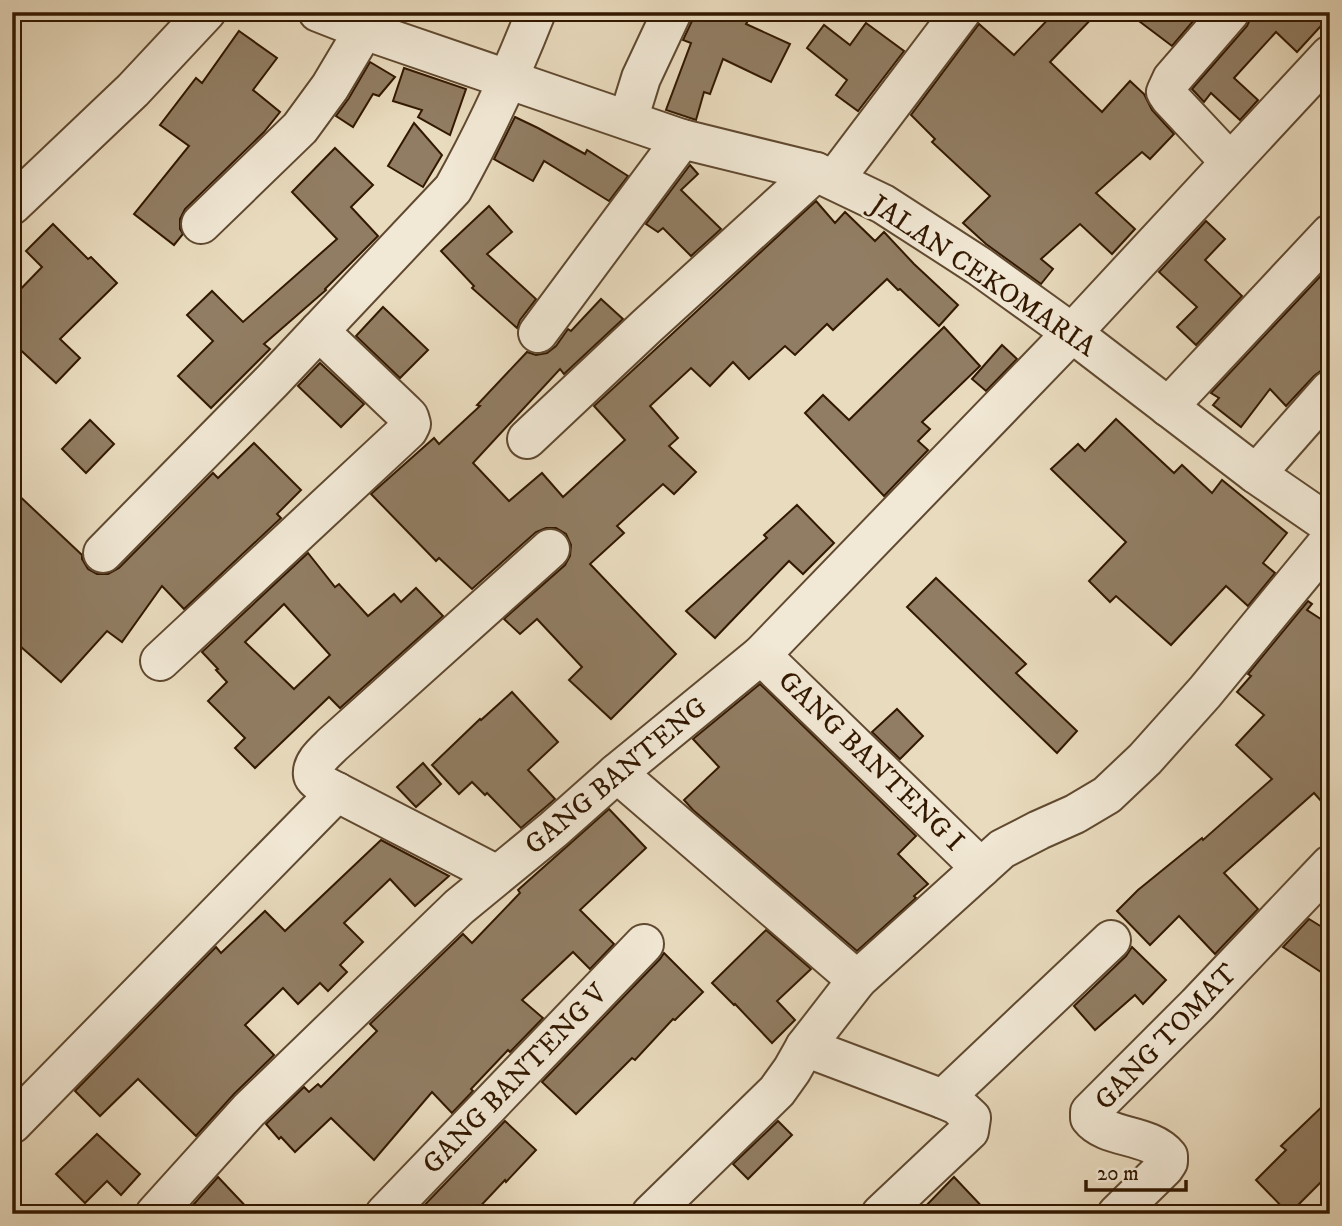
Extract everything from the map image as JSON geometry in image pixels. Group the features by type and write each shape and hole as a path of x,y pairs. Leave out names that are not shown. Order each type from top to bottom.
{"street":[{"path":"12,205 133,90 206,12"},
{"name":"JALAN CEKOMARIA","path":"318,12 371,21 509,80 682,139 825,176 883,204 979,266 1072,333 1256,474 1330,524"},
{"path":"103,553 453,189 509,80 537,12"},
{"path":"628,120 641,78 673,12"},
{"path":"527,439 637,335 825,176 961,12"},
{"path":"1230,12 1172,79 1166,92 1230,162"},
{"path":"201,224 300,128 330,87 371,21"},
{"name":"GANG BANTENG","path":"155,1214 249,1110 459,907 761,655 1072,333 1330,55"},
{"path":"538,333 682,139"},
{"path":"1168,407 1330,234"},
{"path":"160,661 408,430 411,424 405,413 318,331"},
{"path":"1256,474 1330,390"},
{"path":"651,1214 776,1091 805,1047 857,980 1002,849 1075,814 1107,795 1145,759 1205,692 1330,540"},
{"path":"497,875 337,793 321,784 313,774 324,754 550,549"},
{"name":"GANG BANTENG I","path":"761,655 981,868"},
{"path":"617,774 857,980"},
{"path":"12,1124 337,793"},
{"name":"GANG TOMAT","path":"1117,1214 1164,1168 1168,1156 1158,1146 1099,1126 1090,1118 1090,1112 1197,1005 1330,865"},
{"path":"943,1099 1111,940"},
{"name":"GANG BANTENG V","path":"386,1214 644,944"},
{"path":"805,1047 943,1099 957,1105 971,1118 969,1131 881,1214"}],"building":[{"path":"694,12 753,12 746,24 790,44 771,82 723,59 710,94 704,92 696,120 666,110 691,43 683,40"},
{"path":"1055,12 1098,12 1050,62 1102,112 1130,81 1144,94 1152,110 1174,134 1150,159 1142,152 1096,193 1135,229 1112,254 1080,224 1041,259 1053,269 1041,284 986,244 963,223 990,196 932,142 935,139 911,115 979,24 1014,55"},
{"path":"1127,12 1201,12 1172,46"},
{"path":"1251,12 1330,12 1330,16 1297,52 1276,32 1234,78 1258,100 1240,120 1211,93 1204,102 1192,89 1247,26"},
{"path":"866,23 904,51 858,111 836,95 847,80 807,48 824,25 850,45"},
{"path":"239,31 277,58 253,90 280,112 264,132 185,209 180,219 183,234 174,245 134,214 189,146 160,125 196,78 202,83"},
{"path":"370,62 395,77 379,96 373,94 353,127 336,116"},
{"path":"404,68 466,89 450,135 418,117 422,110 393,101"},
{"path":"515,117 585,154 587,150 628,176 609,201 544,161 533,181 494,159"},
{"path":"414,123 442,155 423,187 388,166"},
{"path":"335,148 373,185 351,207 378,236 326,290 264,344 270,349 211,408 178,376 213,341 187,315 212,291 243,322 337,239 292,192"},
{"path":"690,165 698,174 681,190 721,229 691,256 663,228 658,232 646,224"},
{"path":"816,201 835,223 845,212 875,241 884,232 958,305 939,326 887,279 833,330 827,324 795,355 785,346 749,379 733,362 710,386 691,368 650,406 678,438 669,446 696,472 674,494 663,484 617,526 624,533 590,564 676,654 611,719 569,680 582,667 537,619 520,634 504,619 565,565 570,556 571,545 566,534 556,528 536,532 472,589 439,558 436,561 371,494 434,438 439,444 480,406 477,405 527,352 536,355 547,353 556,346 568,329 571,331 601,299 623,319 564,374 560,369 473,463 509,501 542,473 563,497 625,440 594,406"},
{"path":"489,206 512,232 487,254 536,299 517,328 472,288 474,286 441,251"},
{"path":"1206,221 1225,239 1205,260 1242,296 1196,345 1177,327 1197,307 1159,272"},
{"path":"53,224 117,283 60,339 80,358 56,383 12,342 12,298 42,267 26,251"},
{"path":"1330,266 1330,369 1322,370 1314,376 1286,406 1270,389 1241,427 1213,405 1219,398 1211,393"},
{"path":"383,307 428,350 400,378 356,336"},
{"path":"944,327 980,366 922,422 930,429 918,441 928,450 884,496 805,413 823,395 849,420"},
{"path":"1002,345 1017,359 986,391 972,379"},
{"path":"320,363 364,404 341,427 298,386"},
{"path":"1116,419 1174,473 1182,465 1212,493 1222,480 1287,533 1263,563 1275,573 1248,606 1226,586 1171,645 1116,596 1110,602 1089,581 1126,542 1051,469 1078,444 1085,451"},
{"path":"90,420 114,444 86,473 62,449"},
{"path":"254,443 301,490 277,514 281,518 184,609 162,586 122,642 107,631 61,682 12,639 12,489 82,555 88,569 97,574 108,574 119,568 213,473 218,478"},
{"path":"797,505 834,543 803,574 789,561 715,638 686,611 767,538 764,535"},
{"path":"308,553 335,587 339,584 368,616 394,594 401,602 416,588 443,616 340,708 329,697 255,768 235,748 245,738 208,701 227,682 202,652","holes":["284,604 330,655 294,689 245,642"]},
{"path":"936,578 1026,664 1016,673 1077,731 1057,753 907,607"},
{"path":"1308,601 1312,604 1307,610 1330,625 1330,811 1314,793 1224,873 1258,909 1215,954 1179,916 1150,945 1117,911 1138,890 1202,838 1203,840 1272,779 1236,745 1264,715 1237,692 1251,676 1248,674"},
{"path":"760,684 916,836 898,854 928,884 857,951 684,800 719,767 693,739"},
{"path":"512,692 558,742 528,770 555,799 521,828 487,793 485,795 472,782 459,794 432,765"},
{"path":"897,709 923,736 900,759 872,732"},
{"path":"423,763 441,784 416,807 397,787"},
{"path":"609,809 646,848 580,910 614,944 590,969 573,952 522,1000 543,1018 510,1052 508,1050 452,1113 432,1092 374,1160 331,1118 295,1152 281,1137 279,1139 266,1124 304,1087 309,1092 318,1084 321,1087 377,1031 370,1024 463,934 472,943 520,893 518,890"},
{"path":"381,840 449,876 415,906 390,879 344,923 363,942 340,965 347,972 328,991 320,983 298,1004 283,988 245,1025 274,1055 196,1136 138,1079 100,1116 75,1091 216,947 221,953 265,911 285,931"},
{"path":"1309,919 1330,932 1330,978 1283,947"},
{"path":"766,930 811,969 777,1001 795,1020 772,1043 712,983"},
{"path":"1132,947 1166,980 1143,1004 1135,995 1095,1030 1074,1006"},
{"path":"664,953 703,992 576,1114 542,1082"},
{"path":"1330,1099 1330,1173 1289,1214 1256,1180 1286,1150 1281,1146"},
{"path":"505,1121 536,1150 506,1182 505,1180 473,1214 416,1214"},
{"path":"778,1121 792,1135 748,1179 733,1164"},
{"path":"97,1134 140,1174 121,1195 107,1181 85,1203 56,1174"},
{"path":"218,1177 253,1214 185,1214"},
{"path":"954,1177 989,1214 918,1214"}]}
